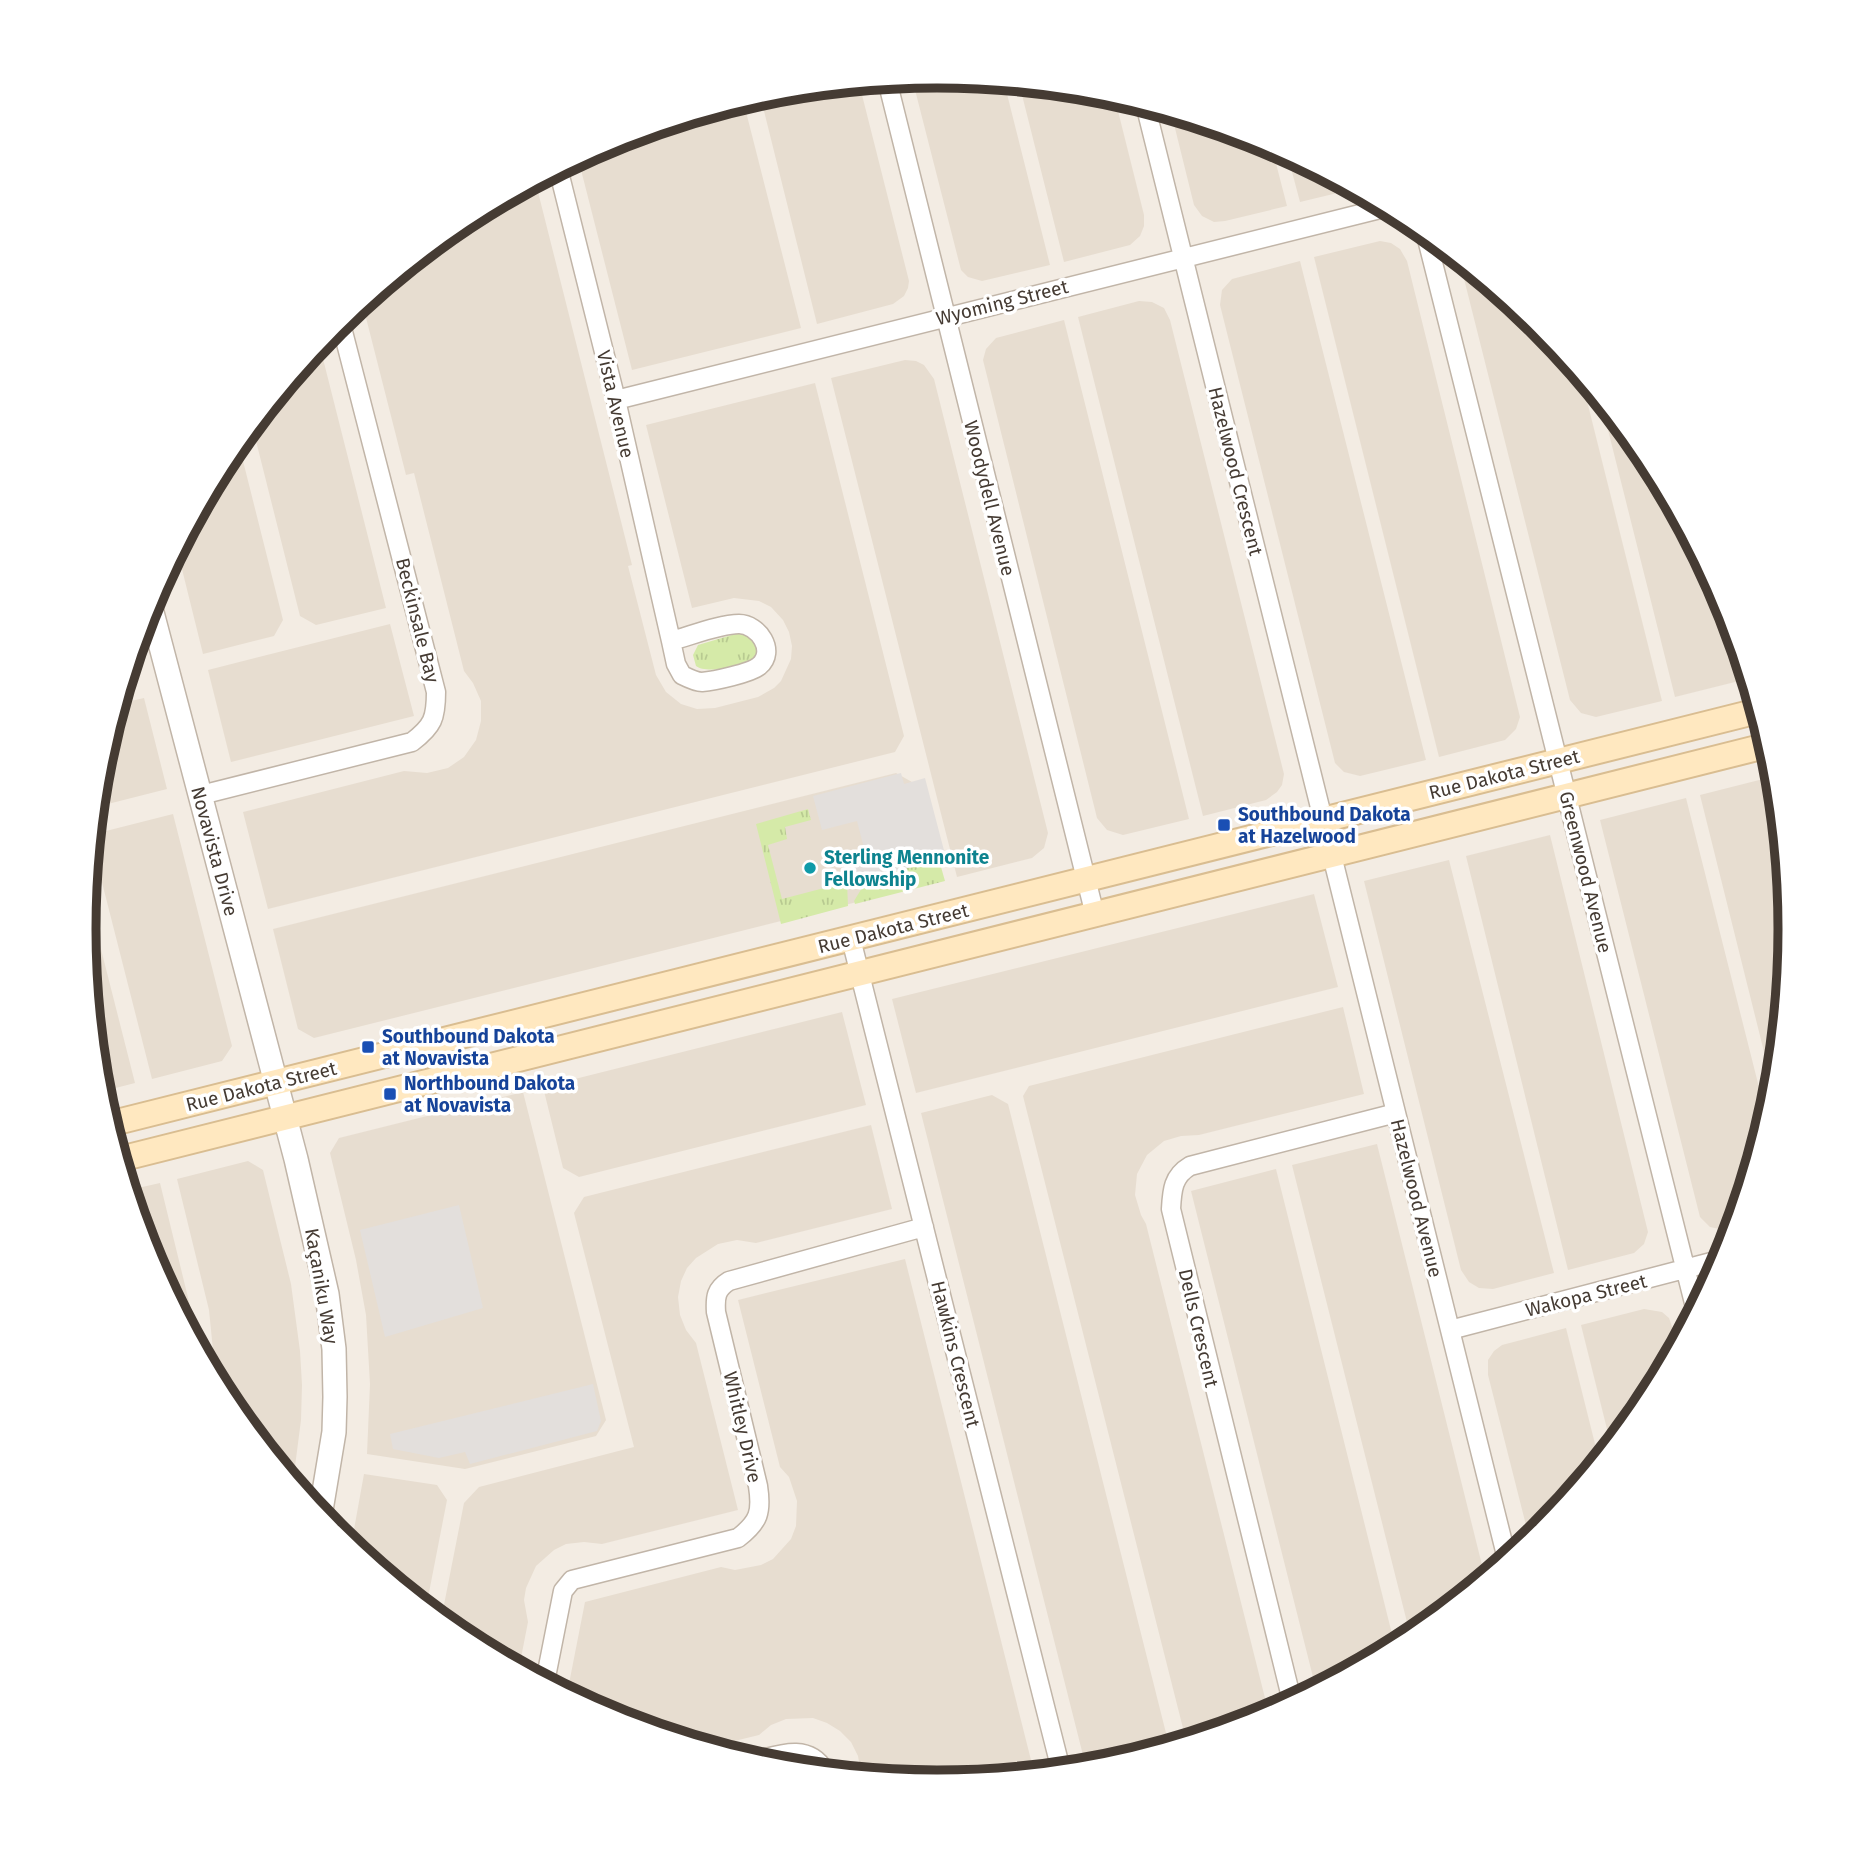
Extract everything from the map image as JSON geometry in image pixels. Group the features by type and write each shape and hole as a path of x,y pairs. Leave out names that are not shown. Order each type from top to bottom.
{"main road":[{"name":"Rue Dakota Street","path":"119,1123 280,1100 860,974 1095,915 1559,761 1750,713"},
{"name":"Rue Dakota Street","path":"128,1156 280,1100 851,939 1086,880 1567,796 1758,748"}],"street":[{"name":"Woodydell Avenue","path":"889,89 1095,915"},
{"name":"Hazelwood Crescent","path":"1148,114 1327,838"},
{"name":"Vista Avenue","path":"560,177 616,400 671,641 677,664 682,675 701,682 749,671 761,664 765,656 762,637 748,625 736,624 671,641"},
{"name":"Wyoming Street","path":"616,400 1373,210"},
{"name":"Greenwood Avenue","path":"1429,247 1692,1297"},
{"name":"Beckinsale Bay","path":"201,795 412,742 427,731 432,722 436,692 343,333"},
{"name":"Novavista Drive","path":"155,622 280,1100"},
{"name":"Hazelwood Avenue","path":"1327,838 1505,1549"},
{"name":"Hawkins Crescent","path":"851,939 1058,1760"},
{"name":"Kaçaniku Way","path":"280,1100 314,1235 332,1322 334,1432 322,1502"},
{"name":"Dells Crescent","path":"1289,1692 1171,1209 1172,1191 1175,1179 1182,1170 1190,1166 1396,1112"},
{"name":"Whitley Drive","path":"547,1673 563,1591 567,1583 738,1538 750,1529 758,1516 758,1486 716,1312 718,1288 729,1281 924,1227"},
{"name":"Wakopa Street","path":"1450,1330 1708,1263"},
{"path":"783,1755 797,1752 816,1760"}],"shaded area":[{"path":"915,88 1006,91 1050,265 982,281 968,277 961,270"},
{"path":"861,91 909,281 908,288 904,296 893,304 817,324 763,106"},
{"path":"1021,92 1117,108 1144,215 1144,226 1140,236 1130,245 1064,262"},
{"path":"746,110 801,328 632,370 580,167 667,132"},
{"path":"1173,122 1275,159 1287,206 1214,222 1202,216 1194,205"},
{"path":"1290,166 1342,192 1300,202"},
{"path":"537,189 632,565 628,566 656,675 666,692 681,704 697,709 715,708 758,697 781,681 791,659 792,646 783,620 771,607 759,601 734,598 692,608 646,425 815,383 904,736 895,752 268,909 243,812 404,771 427,773 448,768 464,757 476,740 481,721 481,701 464,671 414,473 406,475 365,312 425,261 470,229"},
{"path":"1380,241 1391,243 1400,249 1407,261 1520,717 1516,729 1505,740 1439,757 1314,257"},
{"path":"1300,261 1426,760 1360,776 1344,772 1335,763 1220,305 1222,290 1232,279"},
{"path":"1462,272 1532,334 1585,394 1662,701 1596,717 1581,713 1570,700"},
{"path":"1139,301 1152,302 1164,308 1170,320 1284,774 1282,785 1266,800 1203,816 1078,317"},
{"path":"1064,320 1189,819 1123,835 1107,830 1097,818 983,360 986,349 996,338"},
{"path":"322,355 386,608 316,625 300,616 255,437"},
{"path":"905,360 924,365 934,379 1048,833 1044,848 1032,858 957,877 831,378"},
{"path":"1605,419 1636,461 1691,557 1714,607 1740,681 1675,697"},
{"path":"242,456 283,620 274,636 203,654 180,563 209,508"},
{"path":"390,624 414,716 231,762 208,670"},
{"path":"144,698 167,789 105,805 112,764 128,702"},
{"path":"896,773 912,782 937,882 314,1038 298,1029 273,929"},
{"path":"901,773 904,784 925,778 946,858 854,882 847,853 864,848 857,821 822,830 813,796"},
{"path":"1764,779 1776,873 1778,928 1776,984 1767,1063 1700,795"},
{"path":"1686,798 1761,1096 1749,1146 1722,1229 1710,1227 1700,1217 1600,820"},
{"path":"173,814 232,1046 222,1061 152,1079 98,868 102,832"},
{"path":"1550,835 1648,1232 1644,1244 1634,1253 1568,1270 1466,856"},
{"path":"1449,860 1554,1273 1493,1289 1479,1288 1469,1282 1461,1270 1364,881"},
{"path":"1314,894 1338,987 916,1093 892,999"},
{"path":"96,930 135,1083 111,1089 103,1038"},
{"path":"1343,1007 1364,1094 1199,1135 1164,1141 1147,1155 1137,1174 1135,1195 1146,1224 1266,1702 1184,1732 1023,1096 1029,1086"},
{"path":"842,1012 866,1105 579,1177 563,1168 543,1087"},
{"path":"523,1092 606,1420 596,1436 465,1469 367,1454 370,1384 366,1315 356,1260 330,1153 339,1138"},
{"path":"992,1095 1008,1104 1167,1737 1083,1756 921,1113"},
{"path":"871,1125 892,1209 756,1243 737,1240 718,1244 696,1258 687,1268 678,1297 680,1315 686,1330 696,1343 738,1510 602,1544 566,1544 554,1550 536,1566 526,1588 524,1600 528,1622 521,1659 443,1609 464,1503 479,1487 634,1447 574,1213 584,1197"},
{"path":"1377,1144 1483,1568 1408,1625 1292,1165"},
{"path":"248,1161 263,1170 291,1284 300,1351 301,1420 295,1470 238,1396 214,1357 209,1310 177,1179"},
{"path":"1276,1169 1392,1635 1314,1680 1191,1191"},
{"path":"160,1183 193,1319 160,1250 138,1188"},
{"path":"459,1205 483,1308 385,1337 360,1230"},
{"path":"905,1259 1032,1764 937,1770 860,1766 851,1742 840,1731 813,1718 786,1719 771,1725 759,1735 727,1743 667,1725 569,1685 585,1602 721,1567 735,1570 761,1565 773,1559 791,1539 796,1526 797,1501 789,1477 780,1467 738,1300"},
{"path":"1644,1309 1662,1312 1669,1318 1674,1332 1636,1396 1608,1434 1581,1325"},
{"path":"1566,1328 1596,1449 1527,1528 1488,1375 1488,1360 1502,1345"},
{"path":"593,1384 601,1421 597,1431 470,1464 465,1452 439,1458 393,1449 390,1434"},
{"path":"364,1474 437,1485 447,1500 428,1598 353,1534"}],"green space":[{"path":"747,632 757,642 754,658 725,668 708,669 696,666 693,655 698,645"},
{"path":"808,809 811,820 785,827 787,839 768,845 782,899 847,882 848,906 781,924 756,824"},
{"path":"939,860 945,881 855,904 854,901 868,878"}],"place":[{"name":"Southbound Dakota at Hazelwood","path":"1224,825"},
{"name":"Sterling Mennonite Fellowship","path":"810,868"},
{"name":"Southbound Dakota at Novavista","path":"368,1047"},
{"name":"Northbound Dakota at Novavista","path":"390,1094"}]}
